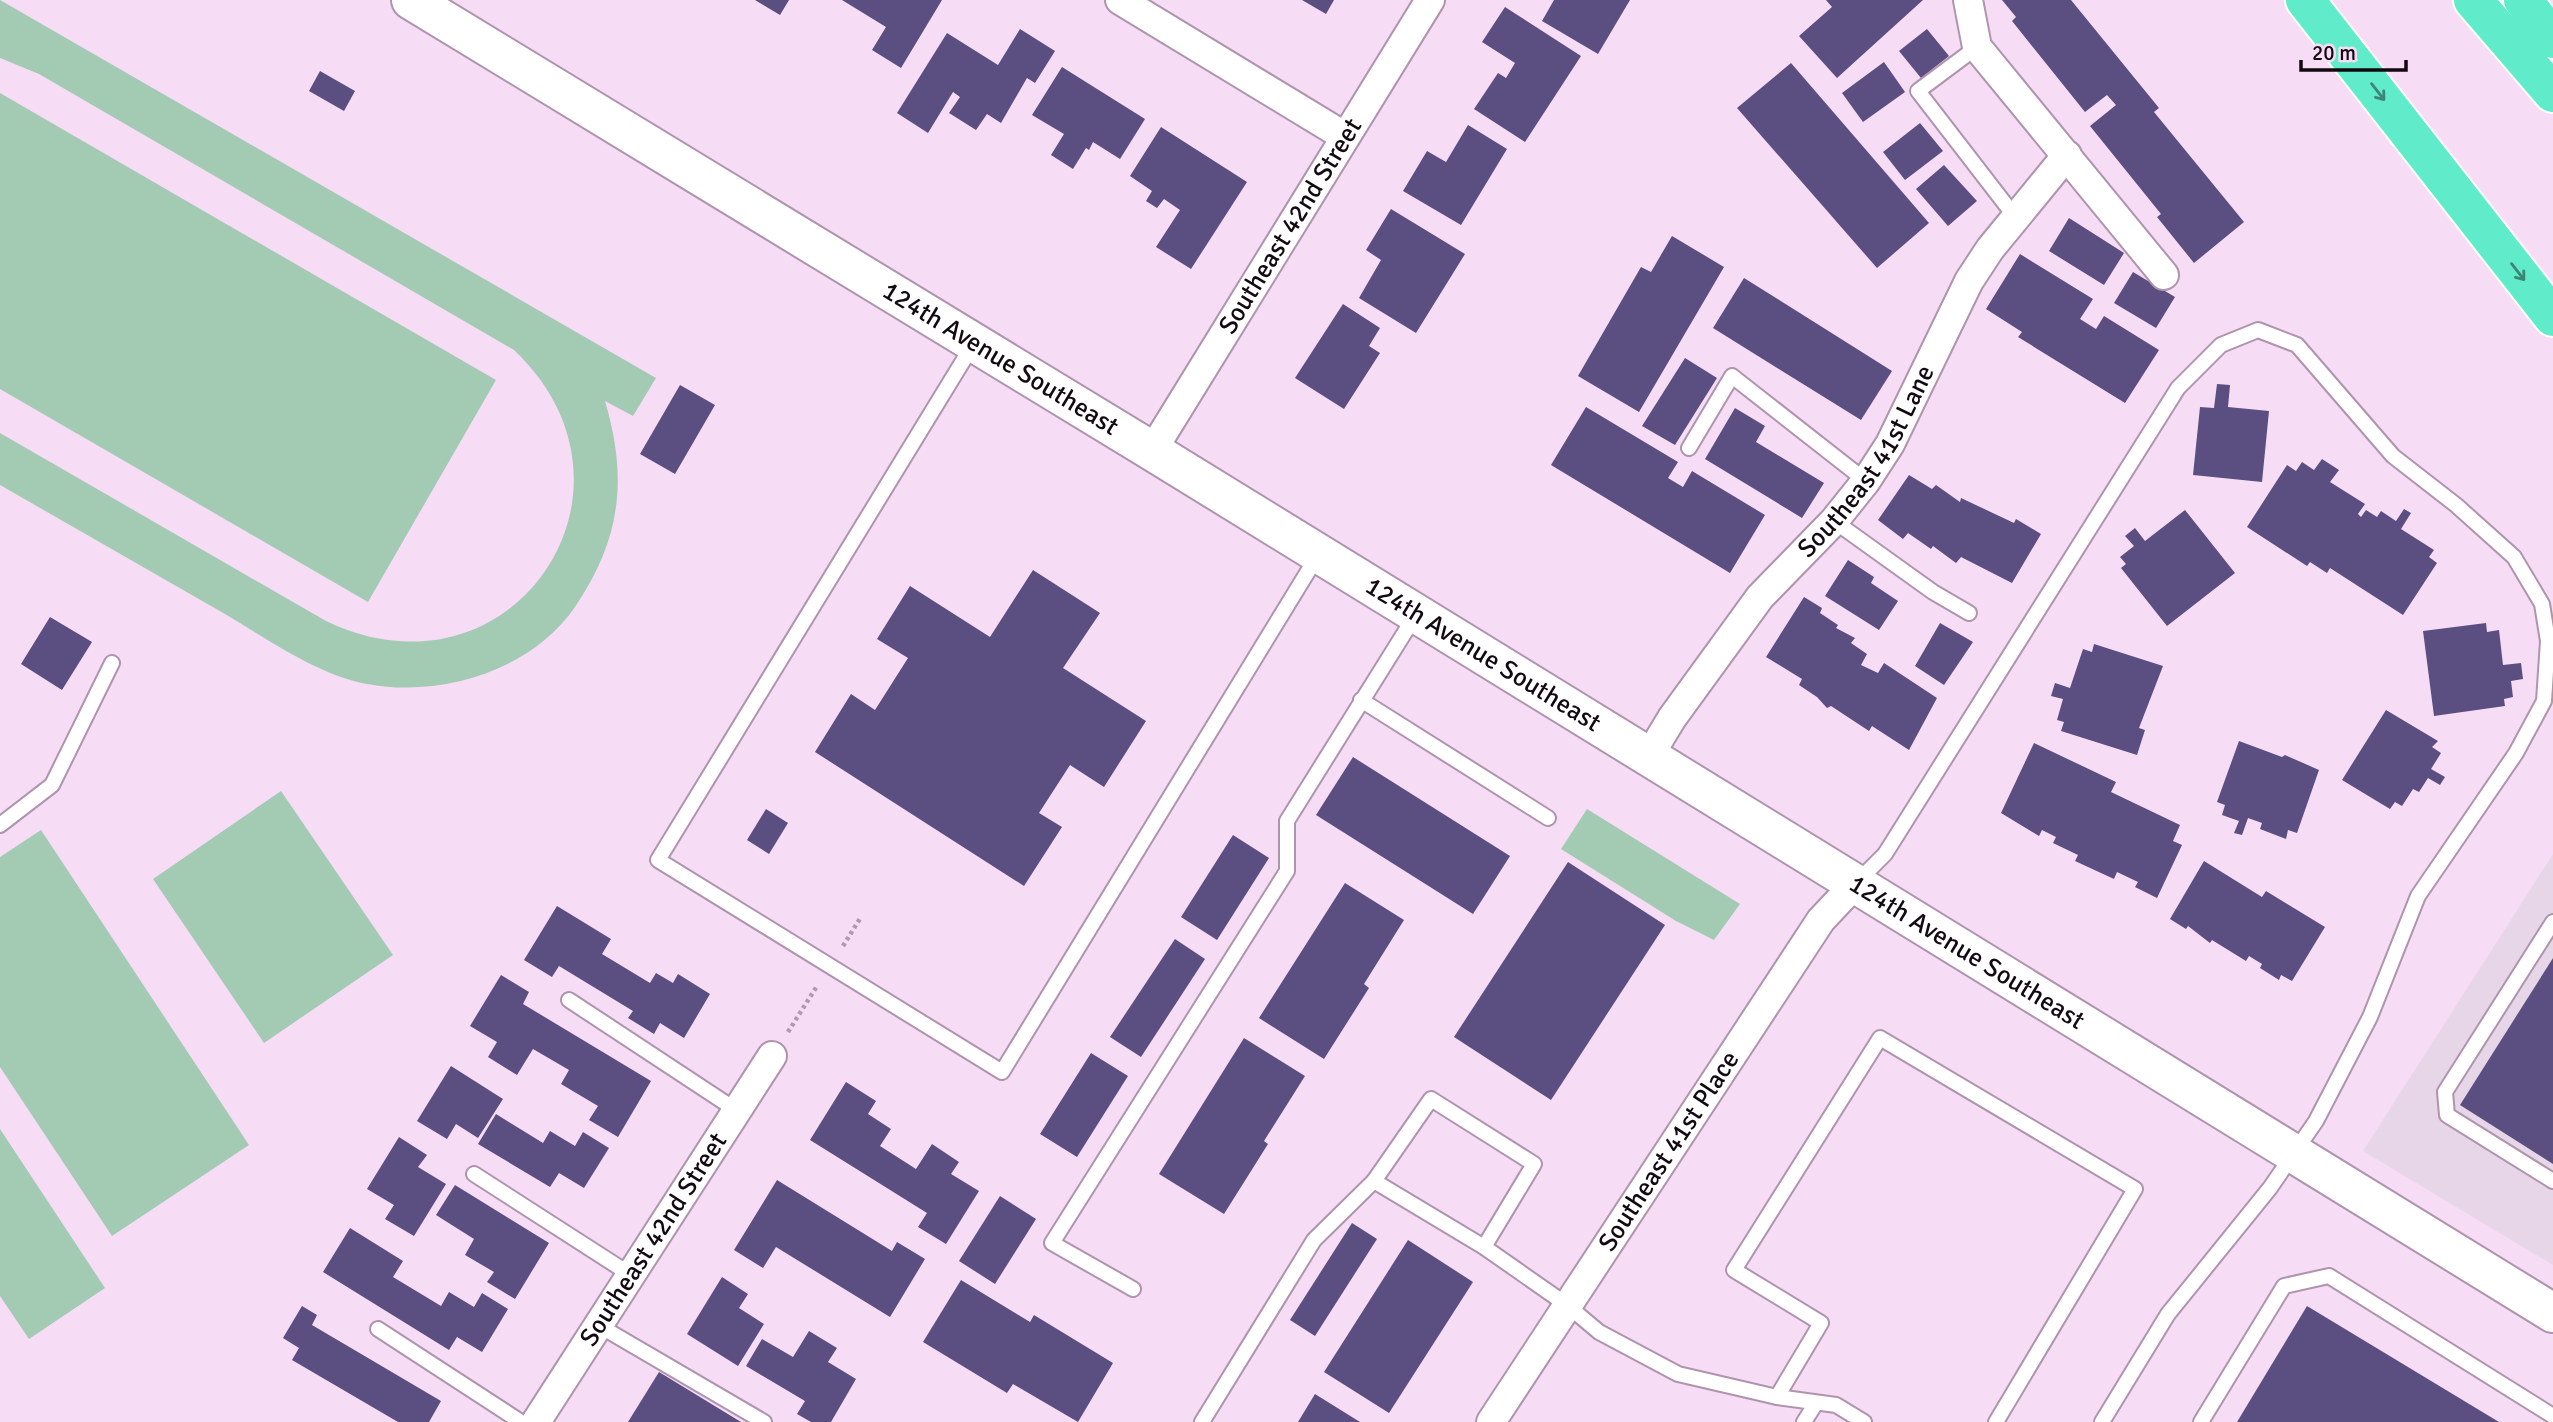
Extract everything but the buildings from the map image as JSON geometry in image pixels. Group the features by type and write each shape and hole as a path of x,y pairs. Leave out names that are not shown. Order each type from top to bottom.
{"highway":[{"path":"2305,0 2553,317"},
{"path":"2473,0 2553,93"},
{"path":"2523,0 2553,39"}],"street":[{"name":"124th Avenue Southeast","path":"411,0 1152,451 2553,1313"},
{"path":"1120,0 1344,136"},
{"name":"Southeast 42nd Street","path":"1152,451 1430,0"},
{"path":"1968,0 1977,47 2164,275"},
{"name":"Southeast 41st Lane","path":"1649,756 1672,719 1760,597 1834,521 1866,481 1890,444 1969,281 2067,155"},
{"name":"Southeast 41st Place","path":"1490,1422 1821,920 1854,885"},
{"name":"Southeast 42nd Street","path":"536,1422 772,1056"}],"lane":[{"path":"1977,47 1918,91 2016,218"},
{"path":"1854,885 1885,854 2178,388 2221,345 2258,330 2297,345 2393,456 2456,505 2514,557 2542,604 2548,641 2544,701 2516,753 2418,896 2370,1017 2316,1121 2295,1153 2168,1314 2102,1422"},
{"path":"974,343 658,860 1002,1072 1318,555"},
{"path":"1689,448 1732,376 1866,481"},
{"path":"1834,521 1933,592 1969,613"},
{"path":"1133,1289 1052,1243 1287,871 1287,821 1415,615"},
{"path":"0,825 52,785 112,663"},
{"path":"1362,700 1548,818"},
{"path":"2553,922 2445,1092 2447,1115 2553,1181"},
{"path":"569,1000 736,1110"},
{"path":"1777,1397 1821,1323 1734,1269 1880,1038 2135,1189 1996,1422"},
{"path":"1202,1422 1314,1240 1374,1181 1431,1099 1534,1164 1485,1247"},
{"path":"474,1174 631,1275"},
{"path":"1374,1181 1485,1247 1567,1305 1605,1336 1678,1374 1777,1397 1836,1405 1864,1422"},
{"path":"2202,1422 2284,1286 2329,1276 2553,1416"},
{"path":"598,1325 764,1422"},
{"path":"378,1329 520,1422"},
{"path":"1804,1422 1816,1403"}],"shaded area":[{"path":"2553,854 2553,1265 2363,1151"}],"green space":[{"path":"0,0 656,378 633,416 605,401 612,429 618,483 611,533 590,582 575,607 556,629 534,648 482,675 454,683 395,687 348,679 293,655 0,485 0,433 326,621 393,641 454,636 506,611 545,571 568,521 573,464 556,405 514,350 39,74 0,58"},
{"path":"0,93 496,380 368,602 0,389"},
{"path":"281,791 393,955 264,1043 153,879"},
{"path":"1587,809 1740,904 1714,940 1676,921 1561,849"},
{"path":"41,830 249,1145 112,1236 0,1067 0,857"},
{"path":"0,1129 105,1288 29,1339 0,1296"}]}
